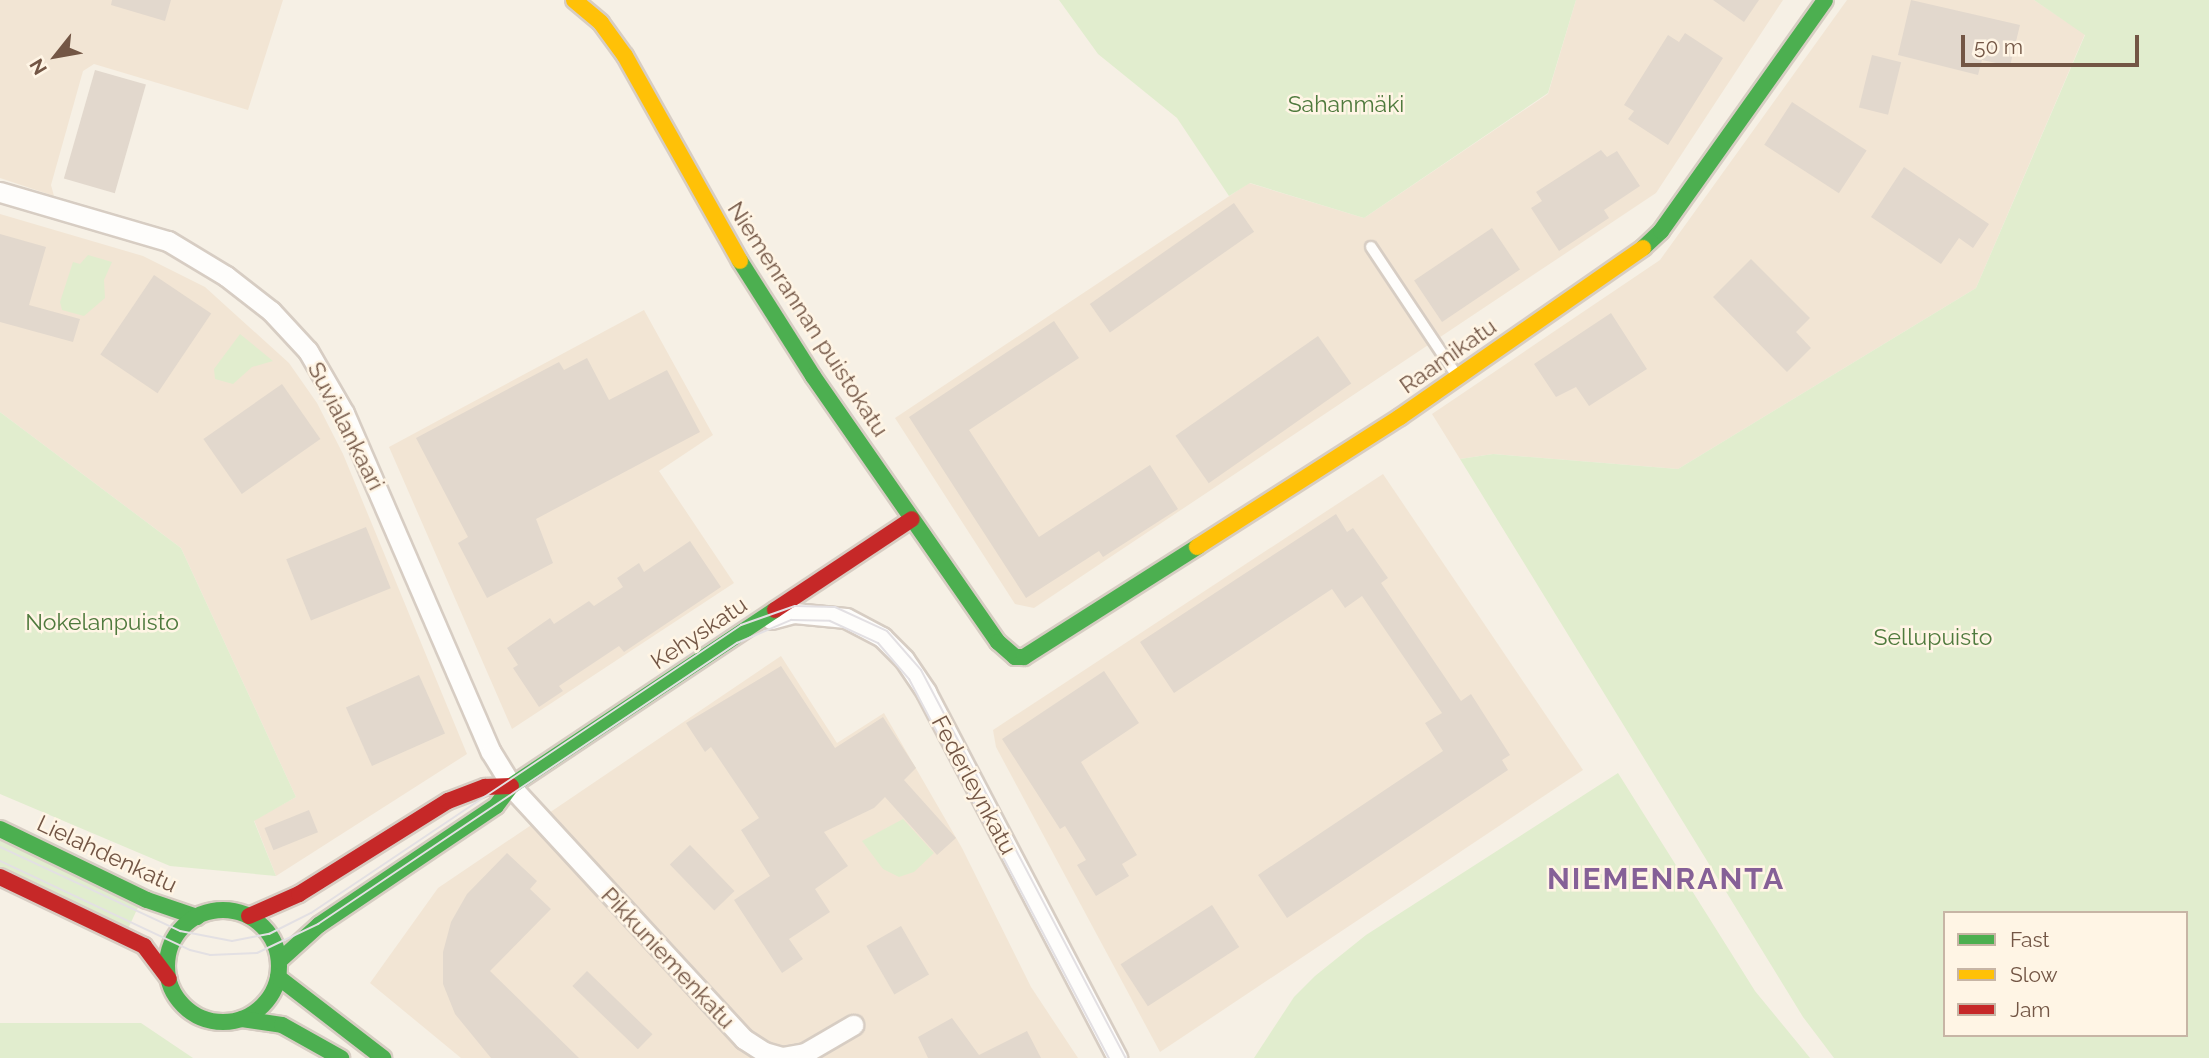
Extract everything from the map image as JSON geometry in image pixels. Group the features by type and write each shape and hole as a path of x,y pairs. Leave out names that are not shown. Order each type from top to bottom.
{"street":[{"name":"Niemenrannan puistokatu","path":"573,0 601,23 625,56 730,245 912,519 998,642 1015,657"},
{"name":"Raamikatu","path":"1015,657 1033,655 1457,377 1640,251 1661,231 1825,0"},
{"name":"Suvialankaari","path":"0,192 168,241 226,276 271,311 308,351 358,441 491,752 511,786"},
{"name":"Kehyskatu","path":"279,969 319,925 496,806 511,786 912,519"},
{"name":"Federleynkatu","path":"756,623 794,613 834,615 865,626 904,659 1117,1058"},
{"name":"Kehyskatu","path":"249,916 299,894 448,800 485,787 511,786"},
{"name":"Pikkuniemenkatu","path":"511,786 744,1039 764,1052 782,1057 805,1053 853,1025"},
{"name":"Lielahdenkatu","path":"0,829 147,900 197,917"},
{"path":"0,877 144,946 169,979 176,996 196,1015 223,1023 242,1019 282,1025 341,1058"},
{"path":"169,979 172,943 197,917 223,911 249,916 269,934 279,969 297,996 383,1058"},
{"path":"242,1019 272,995 279,969"}],"lane":[{"path":"1371,247 1457,377"}],"shaded area":[{"path":"0,0 283,0 248,110 94,64 83,71 51,185 54,196 0,178"},
{"path":"1576,0 1783,0 1656,193 1034,608 1015,604 895,418 1249,183 1364,218 1548,94"},
{"path":"1847,0 2034,0 2085,34 1976,288 1678,469 1493,454 1460,459 1432,414 1660,260"},
{"path":"0,214 143,256 205,287 289,363 317,403 343,454 467,754 276,876 254,820 296,797 181,548 0,412"},
{"path":"644,310 713,435 659,471 734,583 512,729 389,447"},
{"path":"1383,474 1583,770 1160,1052 996,747 993,730"},
{"path":"781,656 837,743 884,713 962,848 1031,987 1078,1058 461,1058 370,983 438,888"}],"green space":[{"name":"Sahanmäki","path":"1059,0 1576,0 1548,93 1364,218 1250,183 1229,196 1177,118 1098,54"},
{"name":"Sellupuisto","path":"2034,0 2209,0 2209,1058 1834,1058 1803,1017 1460,459 1493,454 1678,469 1976,288 2085,35"},
{"path":"88,255 112,262 104,280 105,298 84,316 62,310 60,302 73,262 80,264"},
{"path":"240,334 273,361 252,367 233,384 215,379 214,369"},
{"name":"Nokelanpuisto","path":"0,412 181,548 296,797 254,821 276,876 170,866 0,794"},
{"path":"1618,773 1755,991 1810,1058 1254,1058 1294,997 1315,976 1366,935"},
{"path":"903,819 934,853 914,872 899,877 883,869 862,841"},
{"path":"0,839 140,904 127,930 0,871"},
{"path":"0,1023 141,1023 193,1058 0,1058"}],"building":[{"path":"112,0 171,0 165,21 111,5"},
{"path":"1713,0 1759,0 1744,22"},
{"path":"1911,0 2020,25 2010,66 1982,60 1978,75 1898,55"},
{"path":"1685,33 1723,58 1668,145 1628,119 1634,111 1624,105 1668,35 1679,42"},
{"path":"1872,55 1901,62 1888,115 1859,107"},
{"path":"95,70 146,85 115,193 64,179"},
{"path":"1792,102 1867,150 1839,193 1764,145"},
{"path":"1601,150 1607,157 1617,151 1640,186 1604,210 1609,218 1559,251 1531,208 1542,201 1536,192"},
{"path":"1904,167 1989,224 1973,248 1959,238 1941,264 1871,217"},
{"path":"1234,203 1254,232 1110,333 1090,304"},
{"path":"1492,228 1520,269 1442,322 1414,281"},
{"path":"0,234 46,247 29,305 80,319 73,342 0,322"},
{"path":"1751,259 1810,318 1796,332 1811,348 1787,372 1713,297"},
{"path":"154,275 211,314 158,393 100,355"},
{"path":"1611,313 1647,369 1589,406 1576,387 1556,397 1534,364"},
{"path":"1054,321 1079,358 969,430 1039,537 1150,465 1178,509 1103,557 1099,551 1026,598 909,417"},
{"path":"1318,336 1351,384 1209,483 1175,436"},
{"path":"587,358 609,400 667,370 700,432 536,519 553,563 487,598 458,543 468,537 416,438 559,362 564,370"},
{"path":"282,384 320,439 242,494 203,439"},
{"path":"1336,514 1347,532 1353,528 1388,578 1381,583 1461,701 1471,694 1510,755 1502,760 1508,770 1287,918 1258,875 1443,751 1425,723 1442,713 1362,596 1345,608 1332,589 1174,693 1140,642"},
{"path":"366,527 391,588 311,620 286,559"},
{"path":"690,541 721,587 624,652 619,646 559,686 563,691 539,707 513,668 518,665 507,648 550,618 554,624 589,601 594,606 623,587 617,578 639,563 644,572"},
{"path":"781,666 835,748 883,717 916,768 904,780 956,838 937,855 885,797 874,808 824,832 848,866 815,889 830,912 789,939 803,959 782,973 734,900 770,876 741,830 759,818 711,747 705,752 686,723"},
{"path":"1104,671 1139,723 1081,762 1137,855 1122,864 1129,876 1096,896 1077,865 1086,860 1065,826 1060,829 1002,739"},
{"path":"419,675 445,733 372,766 346,708"},
{"path":"309,810 318,832 273,850 264,828"},
{"path":"690,845 734,891 714,910 670,864"},
{"path":"507,853 537,881 530,889 551,909 490,971 579,1058 491,1058 455,1014 443,984 443,952 451,922 467,894"},
{"path":"1212,905 1239,947 1148,1006 1121,964"},
{"path":"901,926 929,974 894,994 866,946"},
{"path":"587,971 652,1034 638,1049 572,986"},
{"path":"952,1018 979,1055 1027,1031 1041,1058 928,1058 918,1037"}],"tram line":[{"path":"0,847 180,931 232,941 269,934 311,913 741,625 795,606 835,607 887,631 921,670 1126,1058"},
{"path":"0,861 190,950 210,955 257,953 318,924 737,643 791,620 830,621 878,643 909,679 1109,1058"}],"traffic: fast":[{"path":"1643,248 1661,231 1825,0"},
{"path":"740,261 813,376 998,642 1015,657 1024,657 1197,547"},
{"path":"279,961 319,925 496,806 511,786 775,610"},
{"path":"0,829 147,900 197,917"},
{"path":"223,910 244,915 262,927 274,945 279,966 274,987 262,1005 244,1017 223,1022 202,1017 184,1005 172,987 167,966 172,945 184,927 202,915 223,910"},
{"path":"278,977 383,1058"},
{"path":"242,1019 282,1025 341,1058"}],"traffic: slow":[{"path":"574,0 601,23 625,56 740,261"},
{"path":"1197,547 1400,417 1643,248"}],"traffic: jam":[{"path":"775,610 912,519"},
{"path":"249,916 299,894 448,801 485,787 511,786"},
{"path":"0,877 144,946 169,979"}],"district":[{"name":"NIEMENRANTA","path":"1666,879"}]}
